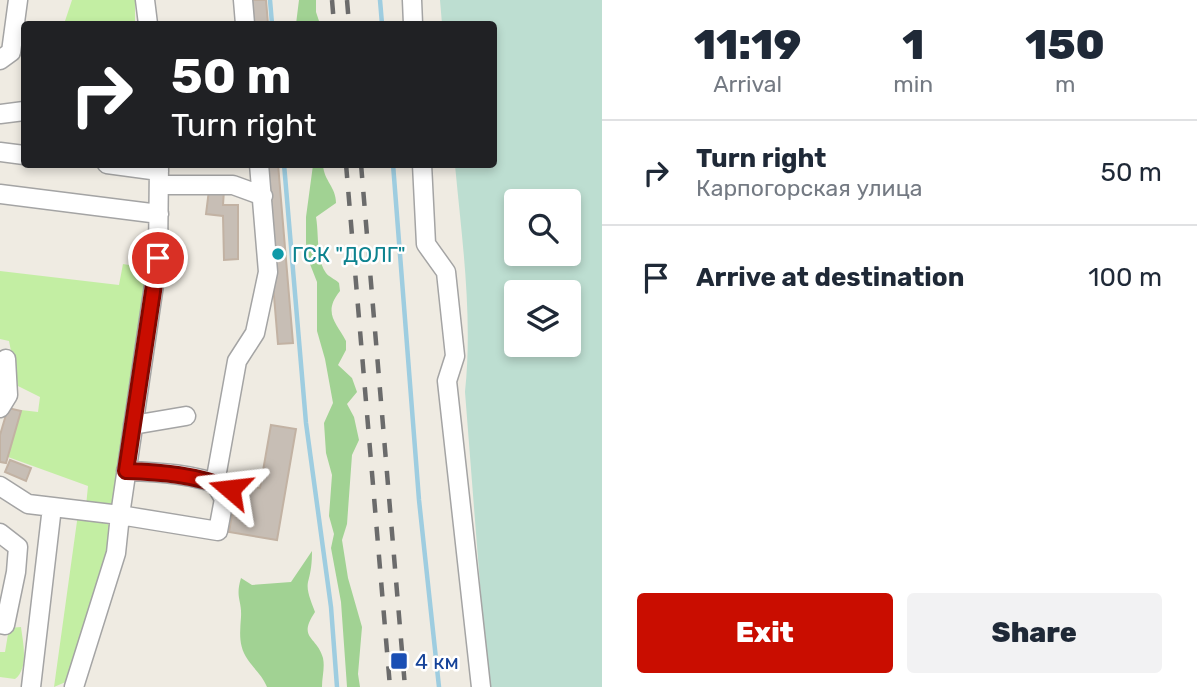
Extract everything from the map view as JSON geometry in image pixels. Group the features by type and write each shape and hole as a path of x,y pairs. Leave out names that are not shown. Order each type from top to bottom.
{"lane":[{"path":"0,60 10,52 18,0"},
{"path":"145,0 148,21"},
{"path":"243,0 245,21"},
{"path":"412,0 413,21"},
{"path":"0,114 21,111"},
{"path":"0,152 21,155"},
{"path":"128,168 233,185 263,196"},
{"path":"0,486 28,504 218,531 224,499 222,486 237,361 256,333 268,272 260,168"},
{"path":"422,168 426,244 446,272 455,356 447,381 481,687"},
{"path":"74,687 116,553 158,258 159,174"},
{"path":"0,194 159,214"},
{"path":"0,408 8,395 6,359"},
{"path":"133,425 186,416"},
{"path":"126,471 166,473 222,486"},
{"path":"31,687 52,507"},
{"path":"0,533 18,547 16,572 5,625 0,624"}],"green space":[{"path":"72,0 135,0 135,21 65,21"},
{"path":"299,0 316,0 319,21 296,21"},
{"path":"440,0 602,0 602,687 488,687 465,392 467,307 455,168 497,168 497,21 442,21"},
{"path":"313,168 324,168 336,203 316,217 318,246 323,268 339,283 340,291 332,306 332,312 346,341 346,350 338,365 352,378 357,392 347,404 354,417 359,440 352,455 347,524 342,540 348,578 362,627 358,674 360,687 347,687 341,602 331,548 334,534 329,516 332,475 326,453 324,423 333,403 317,331 317,282 308,259 306,217"},
{"path":"123,264 147,268 127,413 119,497 111,510 86,506 88,486 8,457 21,410 38,412 40,397 18,386 9,341 0,339 0,271 119,285"},
{"path":"78,514 106,519 113,534 68,681 54,687"},
{"path":"312,551 308,586 315,612 308,633 323,658 322,687 267,687 245,655 241,644 241,578 252,585 291,582"},
{"path":"21,627 24,655 22,668 15,679 0,677 0,652 5,652 9,628"}],"building":[{"path":"252,0 266,0 268,21 254,21"},
{"name":"ГСК \"ДОЛГ\"","path":"263,168 278,168 293,343 278,344"},
{"path":"209,190 224,190 223,205 238,205 238,259 224,260 223,216 206,214"},
{"path":"8,408 21,411 6,463 0,462 0,435"},
{"path":"271,425 296,429 277,540 229,532 238,494 250,487 260,488"},
{"path":"10,460 31,468 26,481 5,472"}],"waterway":[{"path":"270,0 272,21"},
{"path":"380,0 382,21"},
{"path":"284,168 306,423 331,607 337,687"},
{"path":"393,168 419,500 439,687"}],"railway":[{"path":"332,0 334,21"},
{"path":"347,0 349,21"},
{"path":"346,168 390,687"},
{"path":"361,168 405,687"}],"place":[{"name":"ГСК \"ДОЛГ\"","path":"278,254"},
{"name":"4 км","path":"399,661"}],"route":[{"path":"158,258 126,471 166,473 215,482 230,489"}]}
